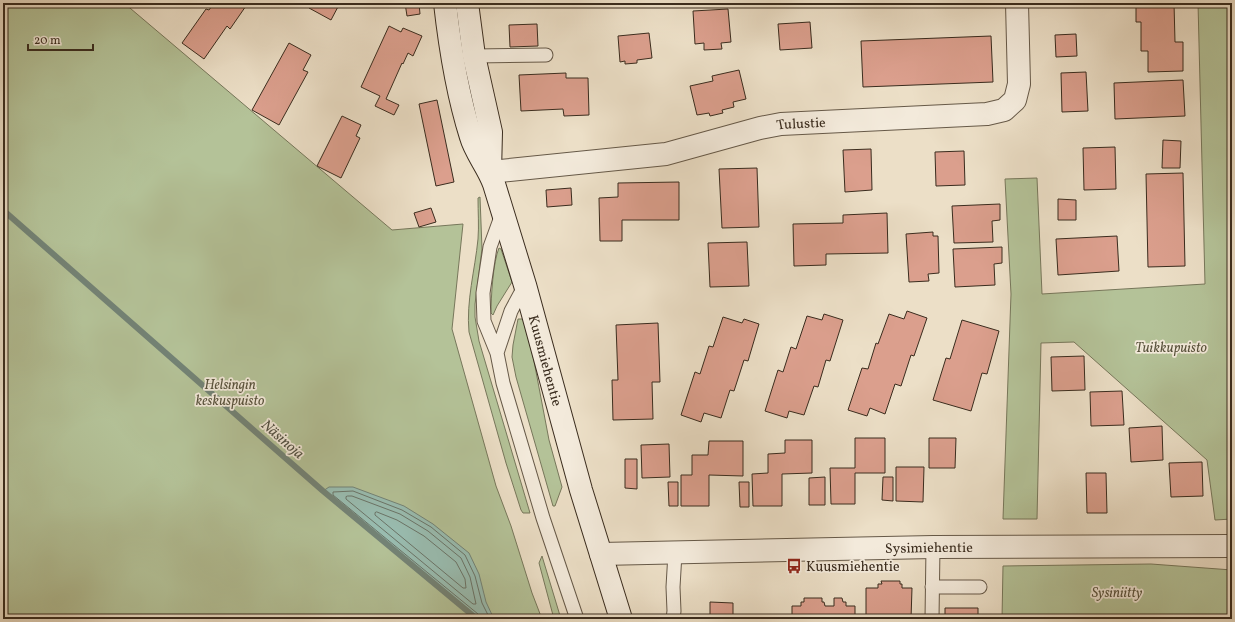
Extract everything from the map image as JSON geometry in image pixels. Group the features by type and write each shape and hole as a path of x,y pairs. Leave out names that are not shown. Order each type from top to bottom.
{"street":[{"name":"Kuusmiehentie","path":"445,3 458,87 471,138 490,172 503,213 525,285 581,490 621,619"},
{"name":"Kuusmiehentie","path":"467,3 474,56 491,132 490,172"},
{"name":"Tulustie","path":"490,172 666,154 760,128 781,124 987,114 1004,110 1015,100 1019,84 1017,3"},
{"name":"Sysimiehentie","path":"602,554 933,547 1232,546"}],"lane":[{"path":"474,56 546,55"},
{"path":"503,213 490,247 483,293 484,321 497,353 503,383 541,511 577,619"},
{"name":"Kuusmiehentie","path":"497,353 511,312 525,285"},
{"path":"932,619 933,547"},
{"path":"673,619 675,553"},
{"path":"932,588 980,586"}],"green space":[{"name":"Helsingin keskuspuisto","path":"3,3 124,3 392,230 463,224 452,329 496,486 542,619 3,619"},
{"name":"Tuikkupuisto","path":"1198,3 1232,3 1232,519 1215,520 1207,460 1074,342 1041,343 1037,519 1003,519 1011,294 1005,179 1037,178 1042,294 1205,284"},
{"path":"480,197 482,249 475,304 475,317 479,341 530,513 523,513 521,510 506,463 469,332 468,320 471,286 477,251 478,198"},
{"path":"499,248 501,249 512,282 493,315 491,313 491,298 495,262"},
{"path":"518,319 523,319 533,356 549,440 562,487 555,506 553,506 516,377 512,357"},
{"path":"542,556 561,619 554,619 539,563"},
{"name":"Sysiniitty","path":"1151,564 1232,570 1232,619 1002,619 1003,566"}],"water":[{"path":"329,487 353,487 404,506 433,524 469,553 479,574 486,602 494,619 477,619 323,491"}],"building":[{"path":"214,3 248,3 230,29 227,26 204,59 182,43 206,9 209,10"},
{"path":"312,3 340,3 331,20 309,8"},
{"path":"405,3 419,3 420,14 407,16"},
{"path":"1136,3 1174,3 1175,42 1183,42 1183,71 1148,72 1148,51 1141,51 1141,22 1136,22"},
{"path":"728,9 731,42 721,43 722,49 704,50 704,43 695,44 693,11"},
{"path":"810,22 812,48 780,50 778,24"},
{"path":"537,24 538,46 510,47 509,25"},
{"path":"389,26 401,32 403,28 422,36 413,56 408,53 403,64 402,63 386,99 399,105 394,115 375,106 380,96 361,87"},
{"path":"649,33 652,58 637,60 637,63 625,64 625,61 620,62 618,36"},
{"path":"1076,34 1077,56 1056,57 1055,35"},
{"path":"991,36 993,82 863,87 861,41"},
{"path":"289,43 311,55 303,70 308,72 279,125 252,110"},
{"path":"739,70 746,99 733,102 734,107 722,110 723,113 710,116 709,113 697,115 690,86 713,81 712,76"},
{"path":"1086,72 1088,111 1062,112 1061,73"},
{"path":"566,73 566,78 588,78 589,115 564,116 563,109 521,111 519,75"},
{"path":"1183,80 1185,116 1115,119 1114,83"},
{"path":"437,100 454,182 436,186 419,104"},
{"path":"342,116 361,125 356,136 360,138 341,178 317,166"},
{"path":"1163,140 1181,141 1180,168 1162,168"},
{"path":"1115,147 1116,189 1084,190 1083,148"},
{"path":"871,149 872,190 845,192 843,150"},
{"path":"964,151 965,185 936,186 935,152"},
{"path":"757,168 759,227 722,228 719,169"},
{"path":"1183,173 1185,266 1148,267 1146,174"},
{"path":"679,182 679,220 622,220 622,241 600,241 599,198 618,197 618,183"},
{"path":"571,188 572,205 547,207 546,190"},
{"path":"1058,199 1076,200 1076,220 1058,220"},
{"path":"1000,204 1000,220 992,221 993,242 954,243 952,206"},
{"path":"431,208 436,222 419,227 414,213"},
{"path":"887,213 888,253 826,254 826,265 794,266 793,224 843,223 843,215"},
{"path":"933,232 933,236 938,236 939,273 928,274 929,281 909,282 906,234"},
{"path":"1117,236 1119,271 1058,275 1056,239"},
{"path":"747,242 749,286 710,287 708,243"},
{"path":"1002,247 1002,263 994,264 995,285 955,287 953,249"},
{"path":"907,311 927,318 914,356 911,355 901,386 895,384 885,414 870,408 867,416 848,410 862,368 868,369 876,343 878,344 889,314 904,319"},
{"path":"824,314 843,320 830,361 826,360 818,387 814,386 804,415 789,411 787,418 765,411 778,370 783,372 791,347 796,349 807,316 822,320"},
{"path":"723,317 742,323 744,319 759,324 748,361 744,360 734,391 730,390 721,418 704,413 701,422 681,415 695,372 700,374 709,346 713,347"},
{"path":"962,320 999,331 987,374 982,373 971,411 933,400 946,358 950,359"},
{"path":"658,323 660,382 652,382 653,419 613,420 612,380 618,380 616,325"},
{"path":"1084,356 1085,390 1052,391 1051,357"},
{"path":"1122,391 1124,425 1091,426 1090,392"},
{"path":"1162,426 1163,460 1131,462 1129,428"},
{"path":"855,438 885,438 885,473 855,473 855,504 831,504 830,468 855,468"},
{"path":"929,438 956,438 955,468 929,468"},
{"path":"785,440 812,440 812,473 782,474 782,506 753,506 752,474 768,473 768,454 785,453"},
{"path":"709,441 743,441 743,476 709,475 709,506 681,506 681,475 692,475 692,455 708,455"},
{"path":"669,444 670,477 642,478 641,445"},
{"path":"625,459 637,459 637,489 625,488"},
{"path":"1202,462 1203,496 1171,497 1169,463"},
{"path":"896,467 924,467 923,502 896,501"},
{"path":"1086,473 1106,473 1107,513 1087,513"},
{"path":"825,477 825,505 809,505 809,478"},
{"path":"883,477 893,477 893,501 882,500"},
{"path":"668,482 678,482 678,506 669,506"},
{"path":"739,482 749,482 749,507 740,507"},
{"path":"881,581 900,581 902,588 912,588 911,619 866,619 866,588 878,588 878,584 882,584"},
{"path":"804,598 822,598 822,602 824,602 825,606 834,606 834,598 842,598 843,602 846,602 846,606 855,606 855,619 792,619 792,606 801,606 801,602 804,602"},
{"path":"710,602 733,603 733,618 693,619 693,616 710,616"},
{"path":"945,608 978,608 978,619 945,619"}],"waterway":[{"name":"Näsinoja","path":"3,210 323,491 477,619"}],"place":[{"name":"Kuusmiehentie","path":"794,566"}]}
